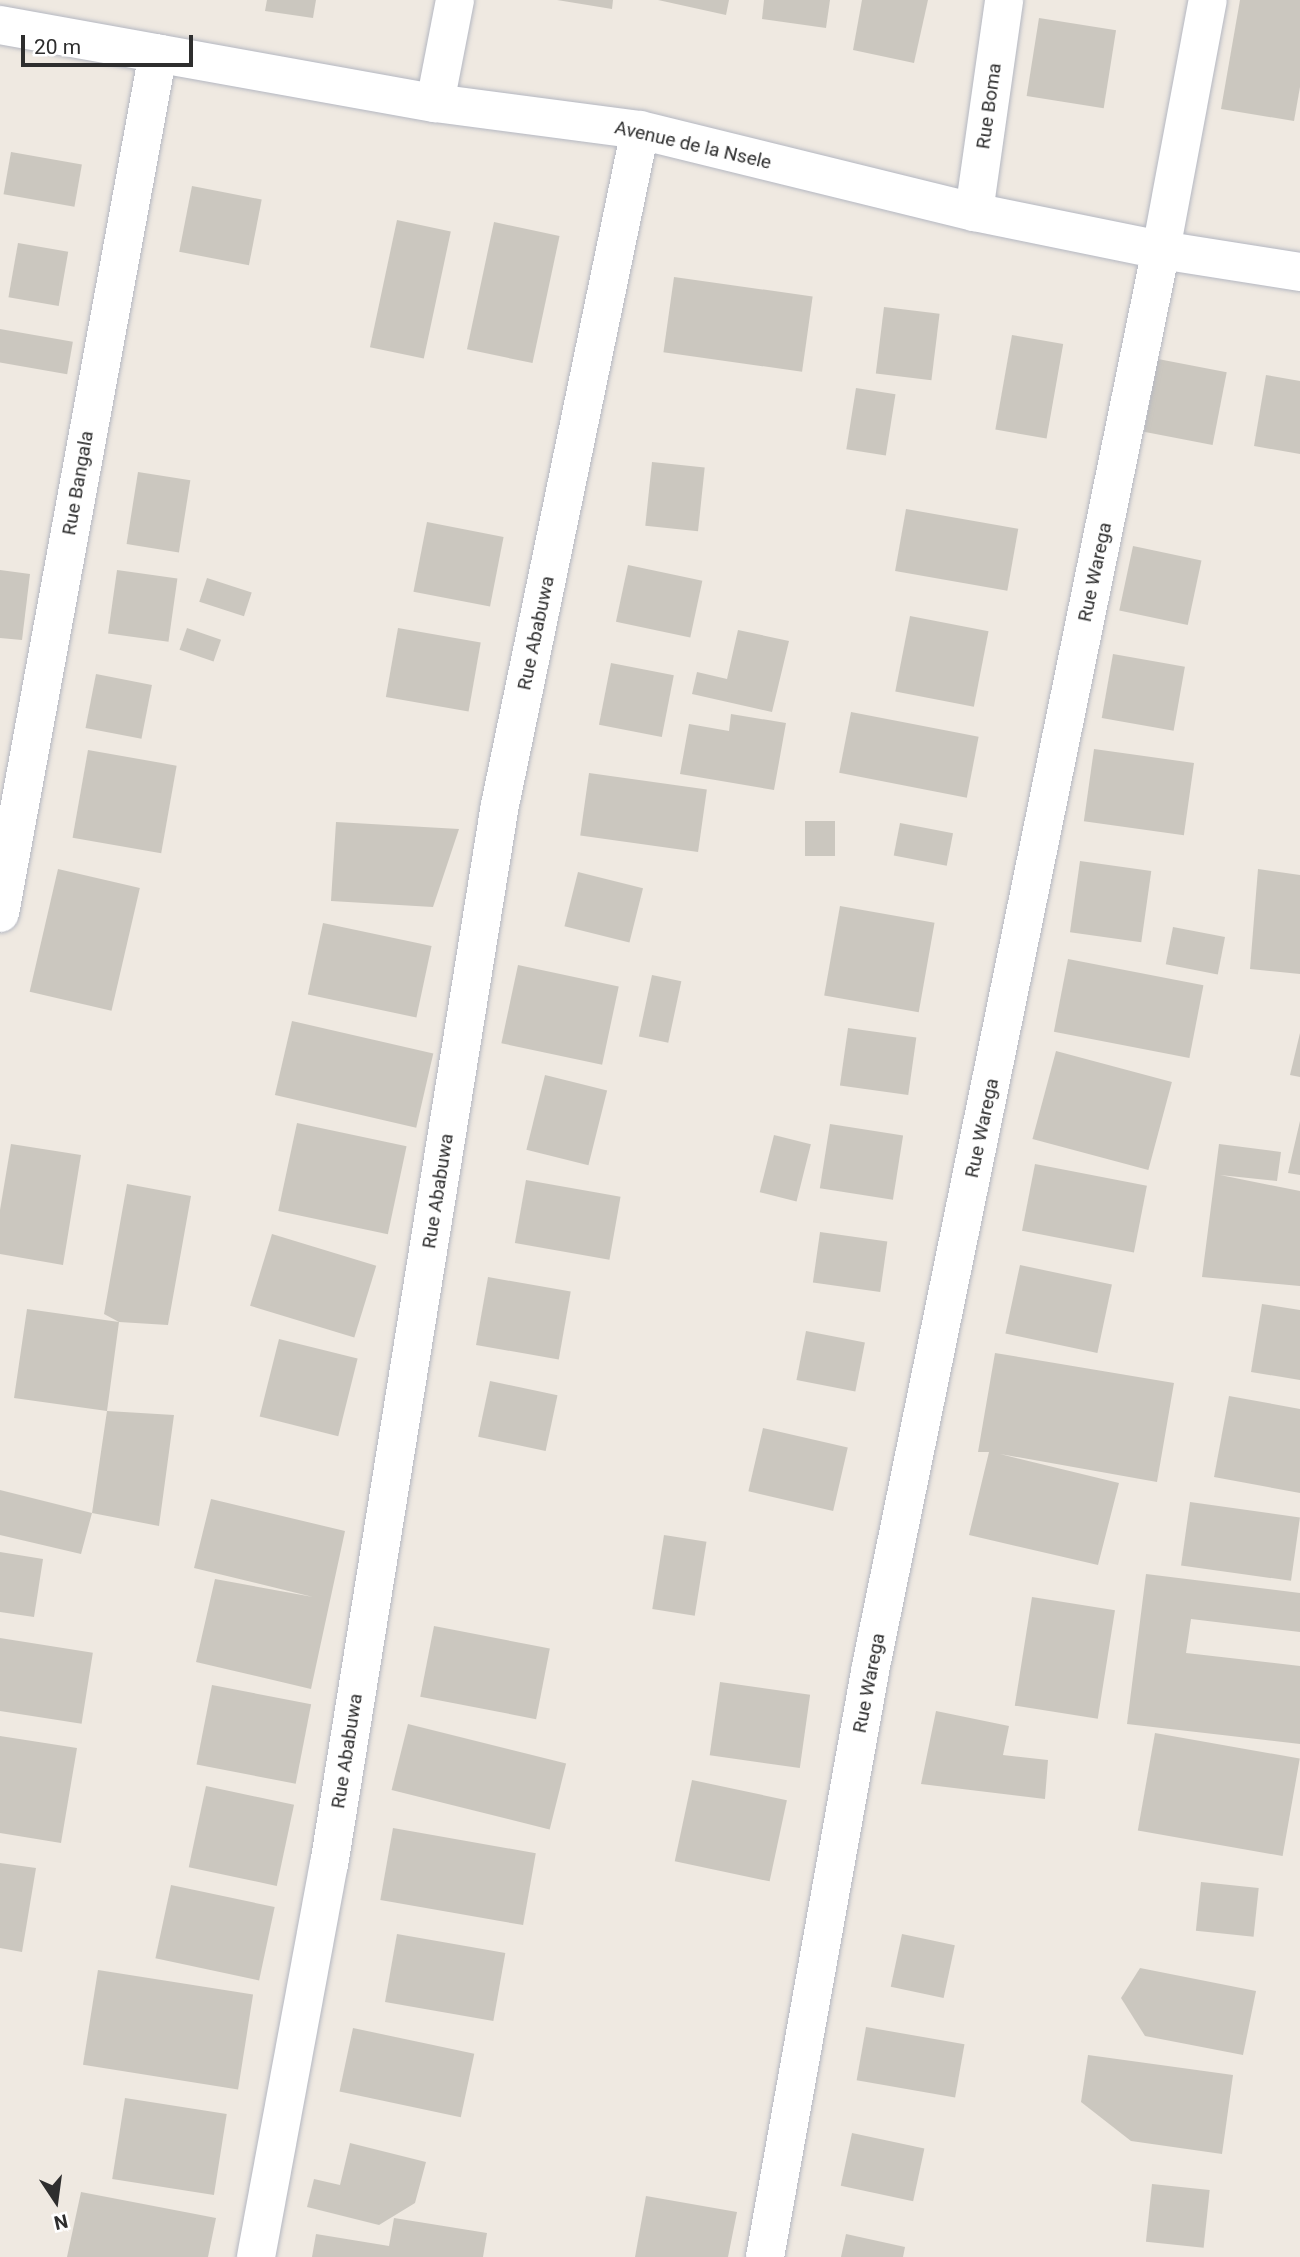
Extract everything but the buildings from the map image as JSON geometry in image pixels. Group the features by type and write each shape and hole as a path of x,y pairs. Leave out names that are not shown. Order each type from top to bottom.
{"street":[{"path":"435,103 455,0"},
{"name":"Rue Boma","path":"974,212 1004,0"},
{"name":"Rue Warega","path":"765,2257 871,1666 1161,250 1208,0"},
{"name":"Avenue de la Nsele","path":"0,25 435,103 640,130 974,212 1161,250 1300,272"},
{"name":"Rue Bangala","path":"0,913 158,53"},
{"name":"Rue Ababuwa","path":"256,2257 328,1865 500,805 640,130"}]}
